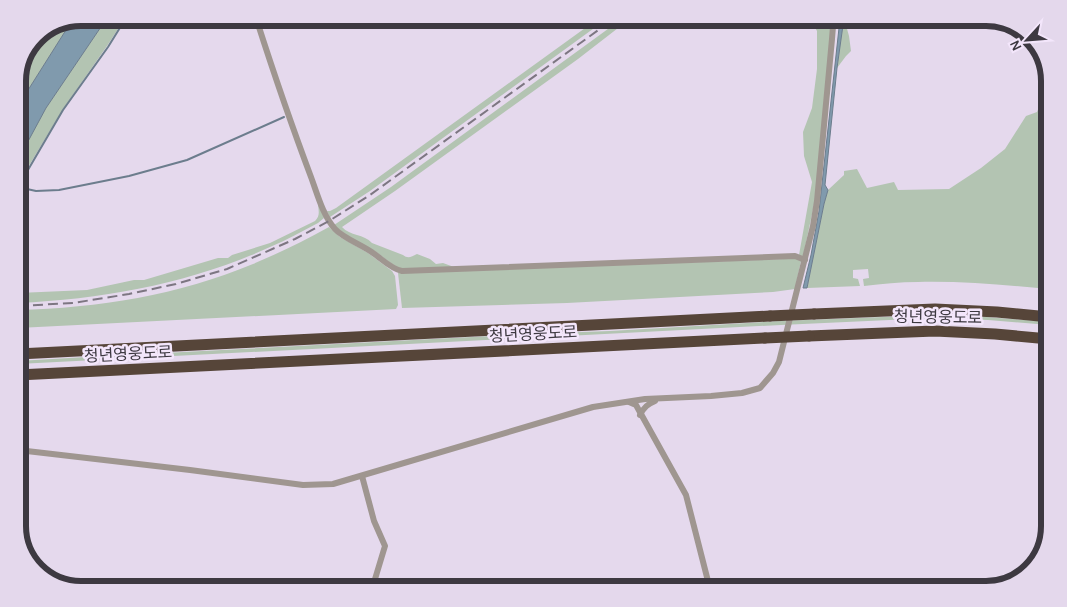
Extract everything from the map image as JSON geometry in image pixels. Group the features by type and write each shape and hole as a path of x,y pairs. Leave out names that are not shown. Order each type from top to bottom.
{"highway":[{"name":"청년영웅도로","path":"26,354 814,314 935,310 997,312 1041,316"},
{"name":"청년영웅도로","path":"26,375 935,331 1041,338"}],"street":[{"path":"259,26 298,143 319,198 335,230 368,249 394,269 402,271 795,256 804,260"},
{"path":"26,451 303,485 333,484 593,406 734,394 760,388 773,373 779,362 813,226 833,26"},
{"path":"640,415 650,403 661,399"},
{"path":"629,402 636,405 686,495 708,581"},
{"path":"362,476 374,521 385,546 375,581"}],"green space":[{"path":"102,26 120,26 63,109 26,171 26,144 46,108"},
{"path":"588,26 597,26 370,191 330,217 327,211 336,208"},
{"path":"612,26 621,26 578,59 342,227 372,243 406,257 417,254 430,259 436,264 443,263 454,267 403,269 395,266 334,225 391,187"},
{"path":"814,26 831,26 816,195 803,257 799,255 812,182 804,156 803,132 812,108 817,69 817,31"},
{"path":"843,26 846,26 851,51 837,68"},
{"path":"67,28 26,93 28,68 45,40 60,30"},
{"path":"1041,102 1041,288 951,282 904,282 864,286 863,279 869,278 868,269 853,270 853,278 858,279 860,286 807,288 828,190 844,175 844,171 857,169 867,188 894,182 898,190 949,189 981,168 1005,149 1026,116 1037,112"},
{"path":"318,202 324,218 318,223 240,260 210,270 147,287 115,293 83,298 26,303 26,293 87,290 134,280 144,280 218,258 228,258 270,243 315,221 319,214"},
{"path":"329,227 340,237 368,253 392,271 395,276 398,305 396,309 26,328 26,310 108,303 167,292 225,275 291,247"},
{"path":"797,259 801,261 795,289 773,292 567,303 402,308 398,273"},
{"path":"933,315 1041,321 1041,324 933,318 26,364 26,361 86,357 780,321"}],"water":[{"path":"102,26 46,108 26,145 26,93 67,28"},
{"path":"840,26 843,26 825,185 828,190 807,288 803,288 819,211"}],"waterway":[{"path":"26,173 63,110 121,26"},
{"path":"26,188 36,191 59,190 129,176 187,160 284,117"}],"railway":[{"path":"26,306 73,303 176,284 227,269 295,239 329,221 370,195 604,26"}]}
